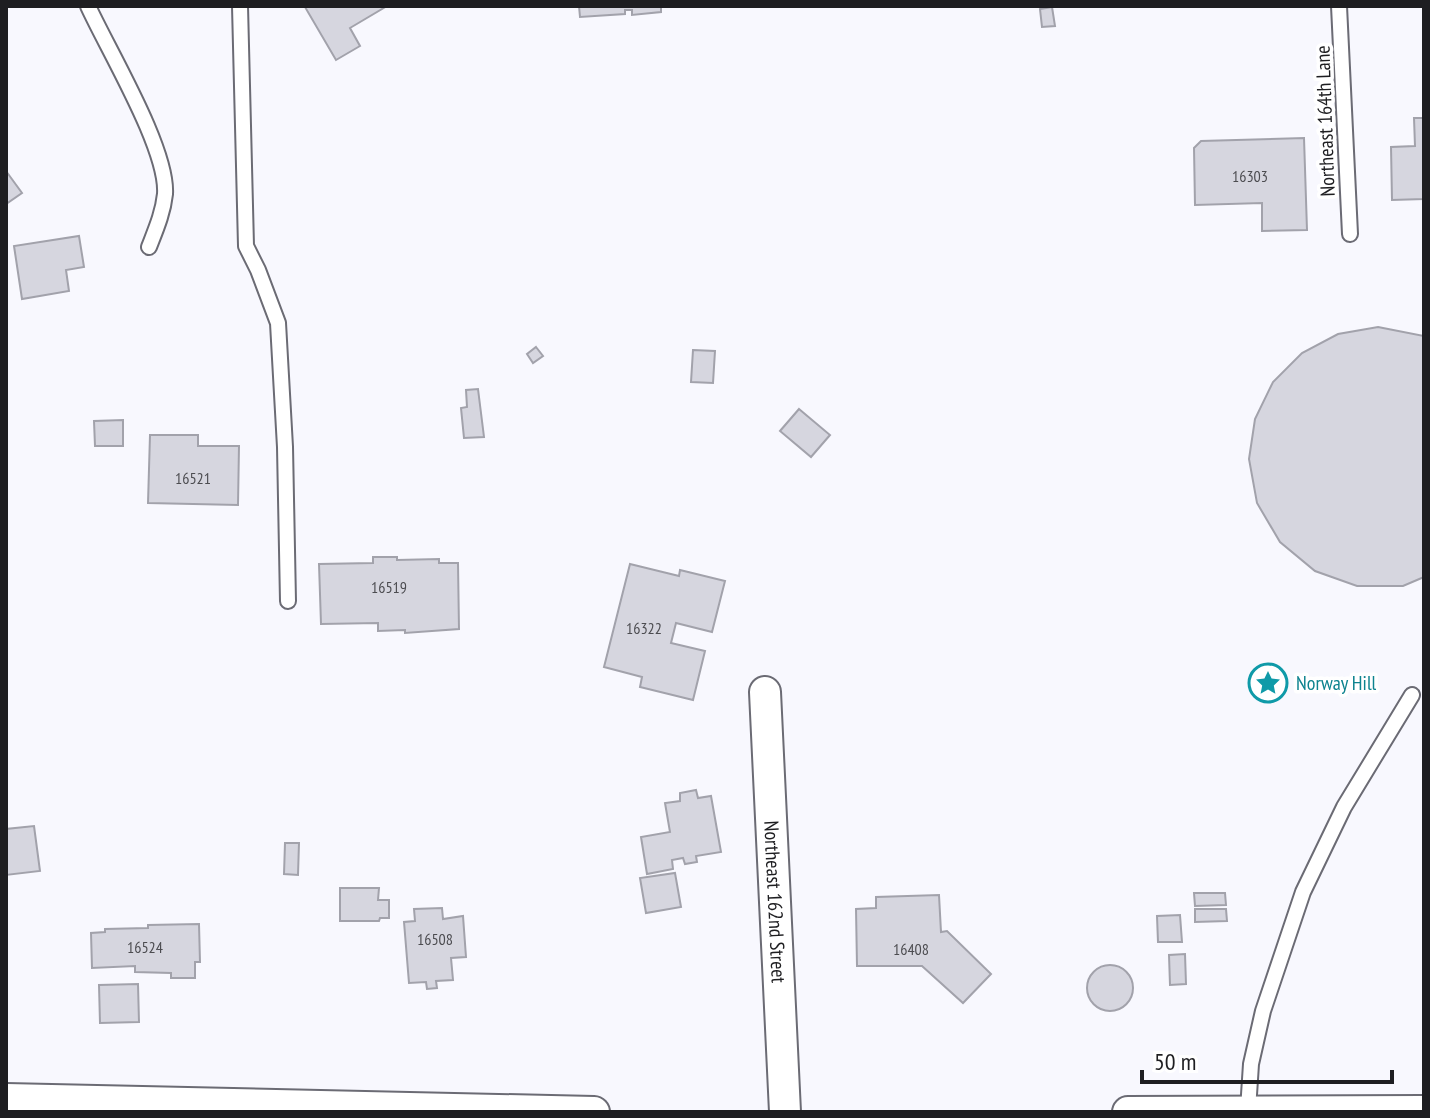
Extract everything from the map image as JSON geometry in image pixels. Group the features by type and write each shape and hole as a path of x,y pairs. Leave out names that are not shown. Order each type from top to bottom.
{"street":[{"name":"Northeast 162nd Street","path":"765,692 785,1112"},
{"path":"6,1099 594,1112"},
{"path":"1128,1112 1424,1111"}],"lane":[{"path":"88,6 160,159 165,191 160,218 149,247"},
{"path":"240,6 246,246 278,323 285,447 288,601"},
{"name":"Northeast 164th Lane","path":"1339,6 1350,234"},
{"path":"1248,1110 1251,1064 1263,1011 1303,892 1344,807 1412,695"}],"building":[{"path":"307,6 387,6 350,28 360,46 336,60"},
{"path":"579,6 661,6 661,12 632,15 632,10 625,10 625,14 580,17"},
{"path":"1052,7 1055,26 1042,27 1040,9"},
{"path":"1414,118 1424,118 1424,199 1392,200 1391,147 1415,146"},
{"path":"1304,138 1307,230 1262,231 1262,203 1195,205 1194,148 1201,141"},
{"path":"6,171 22,193 6,204"},
{"path":"79,236 84,267 66,270 69,291 22,299 14,246"},
{"path":"1378,327 1424,336 1424,577 1403,586 1357,586 1315,571 1280,542 1257,503 1249,459 1255,419 1273,382 1302,353 1338,334"},
{"path":"536,347 543,356 533,363 527,354"},
{"path":"693,350 715,351 713,383 691,382"},
{"path":"478,389 484,437 464,438 461,408 467,407 466,390"},
{"path":"799,409 830,435 811,457 780,431"},
{"path":"123,420 123,446 95,446 94,421"},
{"path":"150,435 198,435 198,446 239,446 238,505 148,503"},
{"path":"373,557 439,559 439,563 458,563 459,629 405,633 405,630 378,631 378,623 321,624 319,564 373,563"},
{"path":"630,564 679,576 680,570 725,581 712,632 676,623 671,643 705,651 693,700 640,687 642,677 604,667"},
{"path":"696,790 698,798 711,796 721,852 696,856 697,862 685,864 683,858 672,860 673,869 647,874 641,837 670,832 665,803 680,801 680,793"},
{"path":"34,826 40,871 6,875 6,829"},
{"path":"285,843 299,843 298,875 284,874"},
{"path":"675,873 681,907 646,913 640,878"},
{"path":"340,888 379,888 378,900 389,900 389,918 340,921"},
{"path":"1194,893 1225,893 1226,905 1195,906"},
{"path":"939,895 941,932 947,931 991,974 963,1003 922,966 857,966 856,909 876,908 876,897"},
{"path":"442,908 443,919 463,916 466,957 451,958 453,980 436,981 437,988 427,989 426,982 409,983 404,922 415,921 414,909"},
{"path":"1195,909 1226,909 1227,921 1195,922"},
{"path":"1180,915 1182,942 1158,942 1157,916"},
{"path":"199,924 200,962 195,962 195,978 171,978 171,973 135,972 135,966 92,968 91,933 105,932 105,929 148,928 148,925"},
{"path":"1185,954 1186,984 1170,985 1169,955"},
{"path":"1110,965 1126,972 1133,988 1126,1004 1110,1011 1094,1004 1087,988 1094,972"},
{"path":"138,984 139,1022 100,1023 99,985"}],"place":[{"name":"Norway Hill","path":"1268,683"}]}
